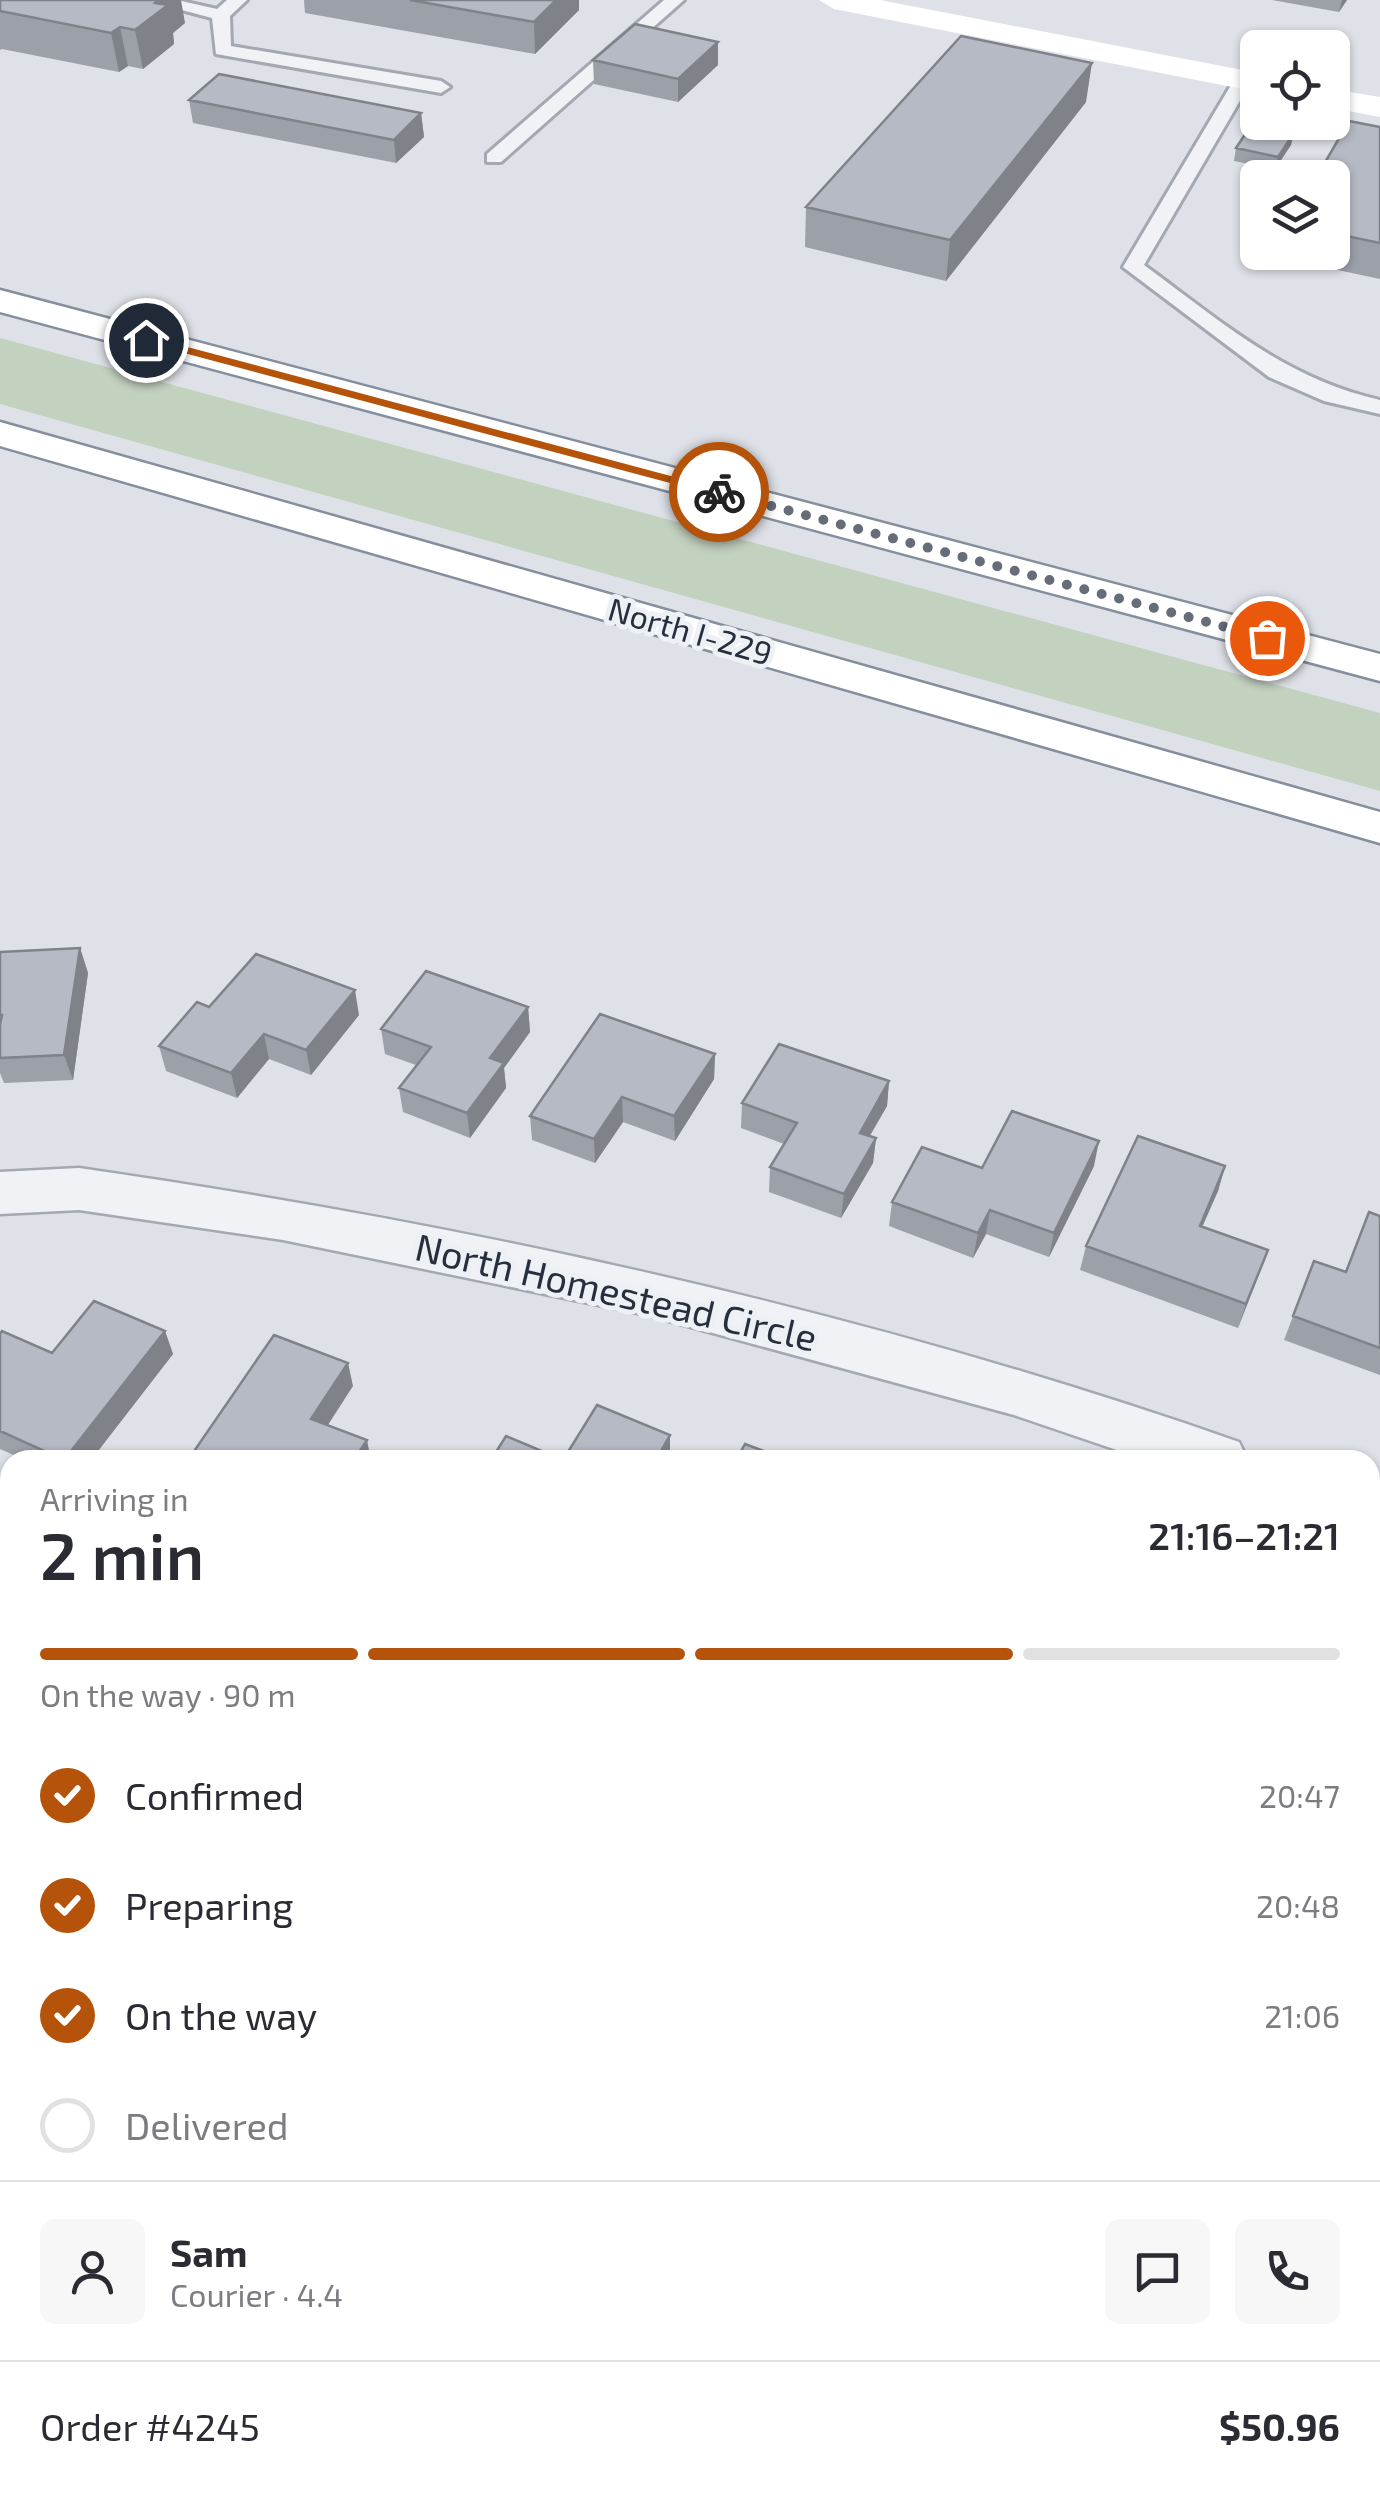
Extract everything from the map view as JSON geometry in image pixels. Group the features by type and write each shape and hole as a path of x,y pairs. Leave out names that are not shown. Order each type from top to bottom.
{"main road":[{"path":"834,0 1240,80"},
{"path":"1350,101 1380,107"},
{"path":"0,300 1380,668"},
{"name":"North I-229","path":"0,434 1380,828"}],"street":[{"name":"North Homestead Circle","path":"0,1193 79,1189 283,1219 647,1294 1016,1391 1189,1450"}],"lane":[{"path":"153,0 220,15"},
{"path":"220,15 238,0"},
{"path":"494,158 675,0"},
{"path":"220,15 222,50 441,87"},
{"path":"1240,98 1133,267 1276,372 1332,396 1380,407"}],"green space":[{"path":"0,338 1380,713 1380,791 0,404"}],"building":[{"path":"0,0 158,0 155,3 168,5 135,30 120,27 111,33 0,11"},
{"path":"410,0 556,0 534,22"},
{"path":"635,24 718,42 678,79 593,60"},
{"path":"961,36 1092,63 950,240 806,207"},
{"path":"219,74 421,113 394,140 189,100"},
{"path":"1350,121 1380,127 1380,243 1350,237 1350,160 1326,160 1338,140 1350,140"},
{"path":"1241,140 1289,140 1278,157 1236,148"},
{"path":"80,948 64,1055 0,1058 0,952"},
{"path":"256,954 355,990 306,1050 264,1034 231,1073 159,1046 197,1002 209,1007"},
{"path":"426,971 528,1007 490,1058 504,1063 467,1113 399,1088 431,1047 381,1029"},
{"path":"600,1014 715,1054 674,1116 622,1097 594,1139 530,1116"},
{"path":"779,1044 889,1081 860,1133 876,1138 844,1194 770,1167 797,1123 742,1103"},
{"path":"1012,1111 1099,1141 1054,1233 990,1210 978,1233 892,1202 922,1147 982,1168"},
{"path":"1138,1136 1225,1166 1200,1226 1268,1250 1246,1304 1086,1246"},
{"path":"1369,1212 1380,1216 1380,1348 1293,1316 1314,1261 1346,1272"},
{"path":"94,1301 165,1331 72,1450 42,1450 0,1431 2,1331 52,1353"},
{"path":"274,1335 348,1363 311,1419 367,1440 360,1450 195,1450"},
{"path":"597,1405 670,1435 662,1450 569,1450"},
{"path":"506,1436 539,1450 497,1450"}],"way so far":[{"path":"719,492 1267,638"}],"route":[{"path":"146,340 719,492"}]}
